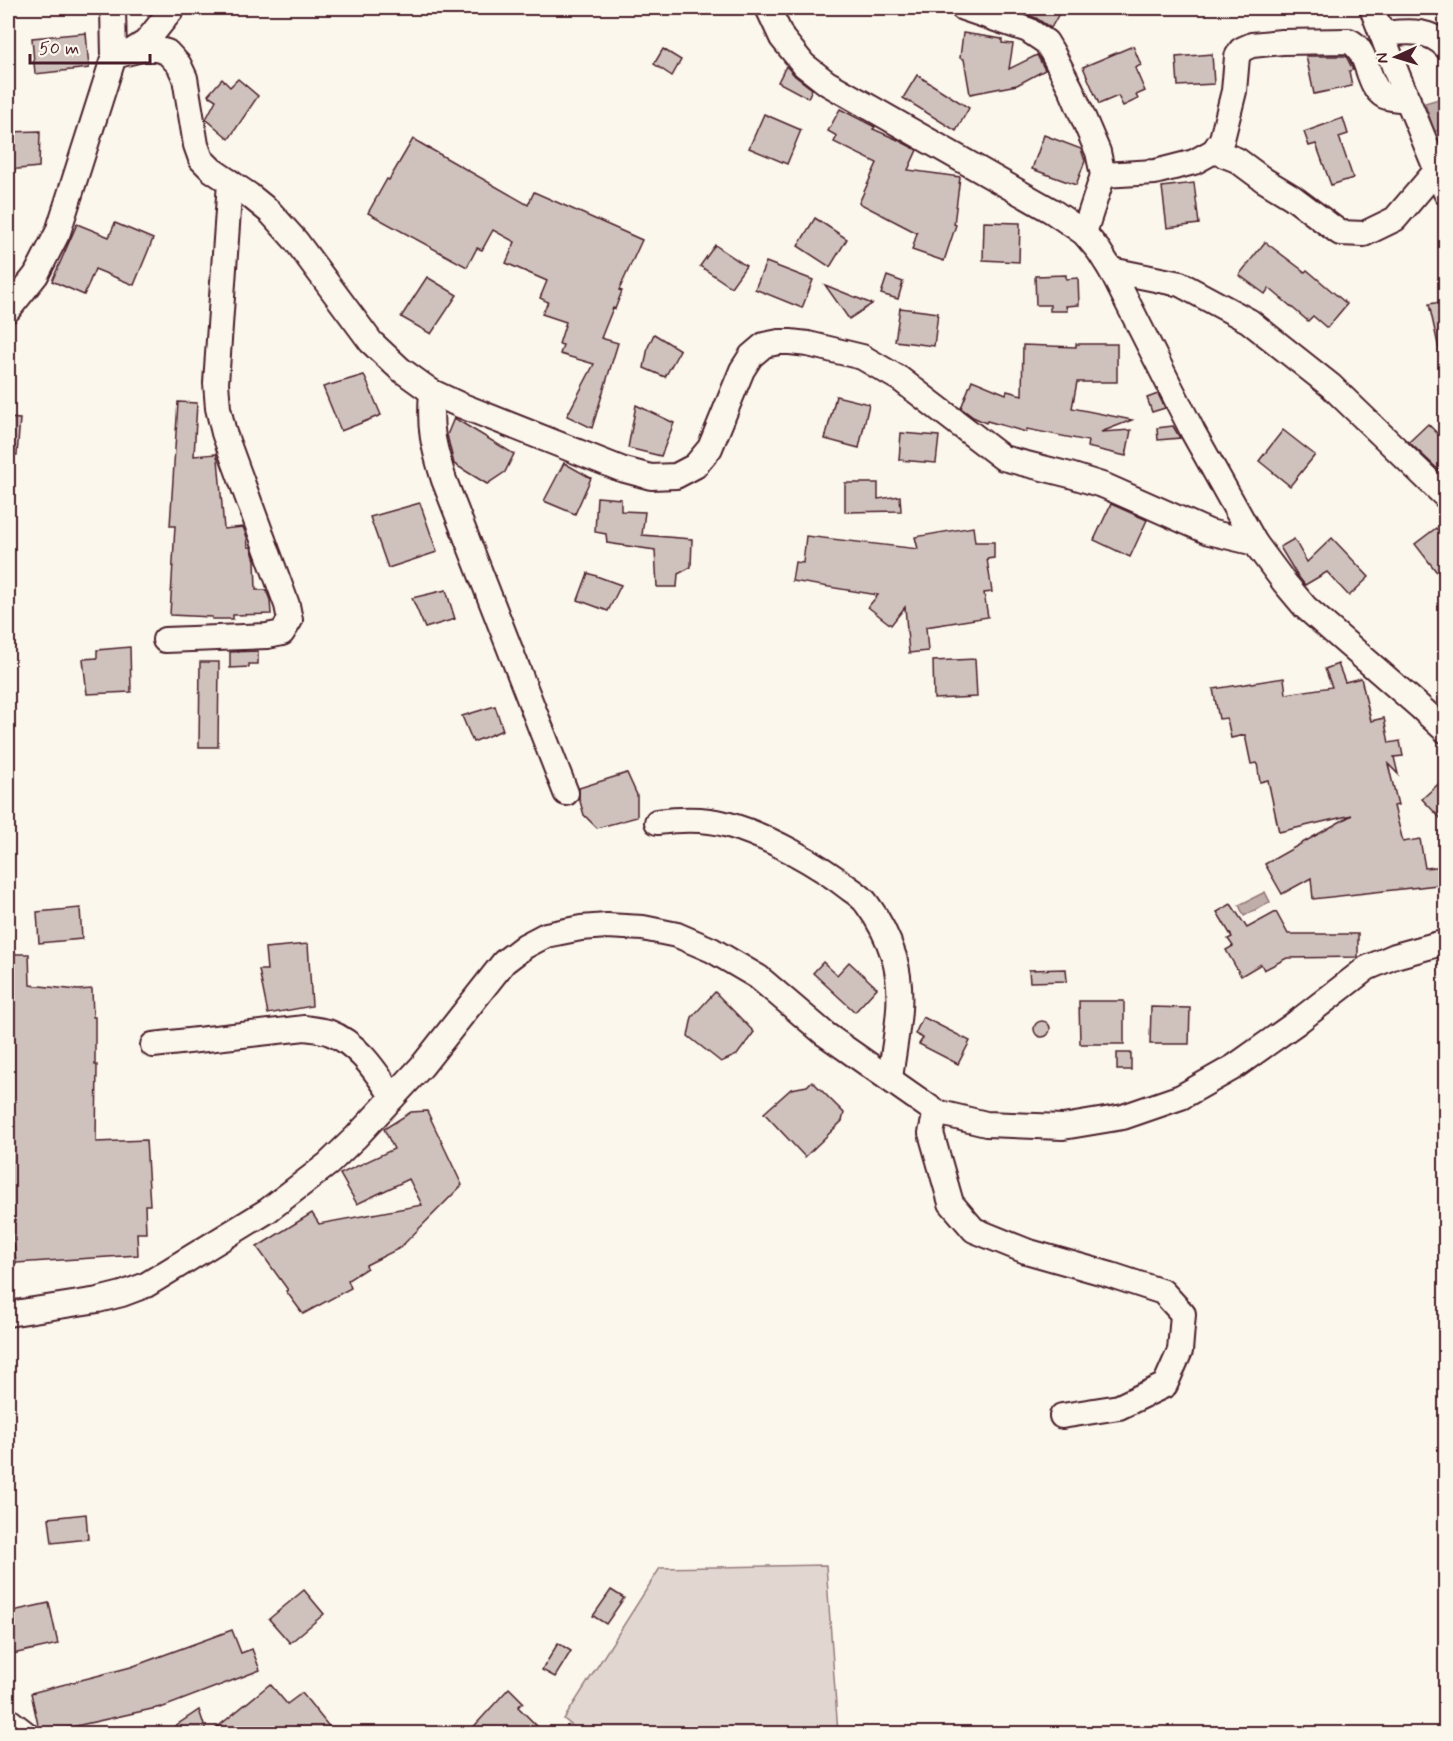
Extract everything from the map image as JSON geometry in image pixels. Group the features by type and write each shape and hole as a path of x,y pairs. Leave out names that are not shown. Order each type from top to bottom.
{"street":[{"path":"8,310 36,275 58,232 123,53 113,8"},
{"path":"123,53 146,42 173,8"},
{"path":"768,8 782,38 804,65 827,83 1052,211 1084,233 1111,270 1193,432 1255,543 1305,606 1446,731"},
{"path":"963,8 1028,30 1046,42 1071,89 1098,152 1103,175 1084,233"},
{"path":"1372,8 1446,193"},
{"path":"1386,44 1416,40 1421,33 1440,40 1446,47"},
{"path":"1103,175 1155,172 1194,162 1214,152 1222,139 1234,91 1237,57 1241,51 1252,45 1349,41 1357,46 1382,94 1408,100"},
{"path":"123,53 156,49 167,52 179,65 185,78 196,145 201,159 212,170 270,212 371,342 400,369 432,392 460,405 621,469 651,477 676,476 695,466 710,448 742,370 751,356 764,345 780,342 808,344 862,357 900,379 1002,458 1105,486 1209,532 1255,543"},
{"path":"1214,152 1237,160 1340,233 1364,234 1395,219 1436,171"},
{"path":"165,640 267,636 282,633 290,620 287,604 218,408 216,383 231,182"},
{"path":"1111,270 1180,284 1249,321 1331,386 1446,497"},
{"path":"432,392 431,434 444,480 566,793"},
{"path":"657,822 675,819 711,821 729,825 762,838 801,858 841,882 866,902 885,931 894,958 899,985 900,1014 890,1079"},
{"path":"8,1314 98,1300 146,1285 267,1211 328,1164 356,1137 422,1066 504,962 525,946 546,935 581,928 607,926 644,928 677,935 712,950 758,977 825,1034 936,1112 986,1124 1063,1127 1124,1117 1181,1097 1234,1067 1367,968 1395,956 1446,942"},
{"path":"153,1045 305,1028 327,1032 345,1040 357,1050 375,1070 393,1097"},
{"path":"936,1112 931,1133 951,1203 974,1230 1026,1251 1163,1292 1183,1314 1180,1351 1165,1384 1119,1407 1062,1416"},
{"path":"8,1720 26,1734"}],"shaded area":[{"path":"1439,99 1445,129 1434,132 1425,103"},
{"path":"1265,892 1270,902 1244,916 1239,905"},
{"path":"826,1565 838,1733 581,1733 564,1719 660,1568"}],"building":[{"path":"1011,8 1062,8 1051,28 1036,18"},
{"path":"86,33 89,68 35,74 32,38"},
{"path":"963,33 1002,39 1002,43 1013,44 1009,69 1037,55 1045,70 1017,85 970,94 964,59 960,58"},
{"path":"1133,46 1141,65 1135,68 1145,91 1136,95 1138,99 1123,106 1118,96 1099,104 1083,67"},
{"path":"663,49 681,60 672,76 654,64"},
{"path":"1212,54 1214,84 1178,86 1176,57"},
{"path":"1306,56 1346,56 1353,70 1349,71 1352,86 1314,94"},
{"path":"786,66 812,89 808,98 778,82"},
{"path":"917,75 969,108 956,131 903,98"},
{"path":"222,79 230,87 238,79 258,96 229,139 206,119 216,100 208,95"},
{"path":"840,109 875,127 873,129 917,150 908,170 960,177 954,224 956,225 944,261 912,250 917,233 859,203 877,163 834,142 837,136 828,131"},
{"path":"764,114 801,130 787,164 749,148"},
{"path":"1343,118 1348,134 1339,137 1353,178 1331,185 1316,144 1309,146 1304,132"},
{"path":"40,131 39,167 8,170 8,132"},
{"path":"1044,135 1081,149 1085,161 1076,185 1032,169"},
{"path":"413,139 528,205 534,192 642,240 619,290 622,291 601,338 618,343 592,428 567,416 594,364 560,354 563,345 559,344 566,322 542,314 548,302 540,298 547,281 506,263 515,242 493,230 482,250 477,248 467,267 368,213"},
{"path":"1194,183 1199,224 1167,228 1162,187"},
{"path":"815,218 847,239 830,267 798,246"},
{"path":"984,222 1020,223 1019,262 983,260"},
{"path":"115,223 153,239 134,285 95,269 84,295 52,281 77,224 109,237"},
{"path":"1265,242 1305,272 1307,270 1347,304 1327,328 1313,316 1308,321 1269,288 1265,294 1239,275"},
{"path":"715,245 746,266 731,287 700,266"},
{"path":"766,262 813,280 802,308 755,289"},
{"path":"1066,275 1066,279 1078,278 1079,305 1066,306 1067,311 1050,311 1050,305 1036,305 1035,276"},
{"path":"887,276 903,282 898,299 881,294"},
{"path":"427,277 457,295 431,334 401,317"},
{"path":"825,285 872,304 849,319"},
{"path":"1446,301 1446,354 1440,354 1429,304"},
{"path":"900,308 938,313 934,346 895,341"},
{"path":"654,334 680,350 665,377 644,368 648,347"},
{"path":"1076,344 1117,344 1117,382 1077,382 1072,408 1132,420 1101,432 1131,430 1126,456 1087,447 1088,441 1027,429 1026,432 987,421 986,423 961,408 972,380 1006,394 1007,391 1022,395 1023,345 1076,347"},
{"path":"364,375 381,415 341,431 323,387"},
{"path":"1158,394 1165,408 1152,412 1147,398"},
{"path":"836,396 869,404 859,448 825,439"},
{"path":"178,402 197,403 194,456 216,454 224,529 243,527 248,547 251,547 255,560 256,590 266,590 270,600 271,614 233,615 233,619 170,615 175,526 170,526"},
{"path":"636,405 674,423 661,456 628,448"},
{"path":"8,418 20,419 17,455 8,454"},
{"path":"454,418 514,454 505,472 487,484 454,464 447,435"},
{"path":"1428,424 1446,442 1446,477 1409,442"},
{"path":"1173,426 1180,438 1158,440 1157,428"},
{"path":"1283,430 1315,455 1290,486 1259,461"},
{"path":"901,433 939,436 936,463 899,460"},
{"path":"564,463 591,478 575,514 544,501"},
{"path":"845,483 878,483 878,499 900,496 901,511 845,512"},
{"path":"597,497 621,499 621,511 645,512 642,535 692,539 691,567 678,574 677,587 657,587 655,550 607,543 606,534 595,532"},
{"path":"420,503 437,552 388,568 370,517"},
{"path":"1111,504 1147,520 1130,557 1094,540"},
{"path":"973,527 975,542 994,542 994,558 987,559 992,592 984,593 988,617 926,627 928,651 909,653 905,607 891,625 868,607 878,595 792,581 795,562 803,563 806,536 918,549 915,537"},
{"path":"1436,528 1446,540 1446,584 1415,544"},
{"path":"1332,538 1369,577 1349,596 1327,572 1305,585 1280,547 1294,539 1307,562"},
{"path":"588,573 621,585 608,611 578,600"},
{"path":"446,590 455,619 425,628 412,598"},
{"path":"130,647 131,692 87,694 83,659 97,658 97,650"},
{"path":"258,651 258,664 230,668 230,652"},
{"path":"975,659 977,697 934,699 933,661"},
{"path":"200,662 219,662 218,747 199,747"},
{"path":"1338,664 1345,682 1361,678 1371,721 1384,718 1389,743 1400,741 1403,756 1394,757 1398,774 1388,764 1398,805 1394,806 1403,842 1420,839 1425,868 1446,866 1446,884 1313,899 1311,878 1282,894 1265,864 1352,815 1279,832 1268,780 1260,782 1257,763 1251,764 1245,735 1231,738 1227,718 1219,719 1213,689 1284,678 1286,694 1332,687 1325,669"},
{"path":"495,706 503,730 473,742 462,716"},
{"path":"627,773 637,795 637,817 597,828 584,815 579,798 579,788"},
{"path":"1446,777 1446,824 1422,799"},
{"path":"1231,904 1247,928 1276,912 1288,934 1358,934 1358,957 1287,958 1264,970 1261,964 1241,976 1226,950 1233,946 1228,939 1232,937 1217,912"},
{"path":"80,908 82,939 39,943 37,912"},
{"path":"308,944 312,1006 268,1014 259,970 267,970 265,948"},
{"path":"8,954 29,954 30,985 78,990 92,989 93,1017 95,1017 95,1065 97,1065 96,1142 146,1140 150,1205 145,1205 146,1233 137,1233 138,1255 16,1263 11,1211 8,1211"},
{"path":"823,962 837,975 849,962 877,988 855,1012 813,973"},
{"path":"1066,969 1067,981 1030,982 1029,970"},
{"path":"715,992 754,1032 737,1055 721,1062 688,1036 692,1017"},
{"path":"1079,1001 1124,1001 1124,1044 1080,1044"},
{"path":"1151,1007 1190,1008 1189,1044 1150,1044"},
{"path":"923,1017 970,1041 958,1064 919,1044 923,1038 915,1034"},
{"path":"1042,1021 1048,1023 1050,1029 1048,1035 1042,1037 1036,1035 1034,1029 1036,1023"},
{"path":"1117,1053 1131,1053 1131,1070 1117,1070"},
{"path":"812,1081 844,1113 842,1121 805,1157 764,1113 791,1089 807,1086"},
{"path":"427,1111 462,1185 400,1248 366,1265 367,1268 348,1280 351,1288 303,1314 257,1247 312,1213 319,1224 422,1205 409,1179 357,1204 340,1174 394,1149 384,1129 411,1112"},
{"path":"86,1514 88,1539 52,1543 49,1518"},
{"path":"304,1590 324,1614 290,1643 269,1619"},
{"path":"611,1590 624,1598 606,1624 593,1616"},
{"path":"49,1603 58,1644 8,1655 8,1612"},
{"path":"232,1630 241,1653 252,1649 260,1670 161,1708 40,1734 31,1693 131,1667"},
{"path":"558,1643 571,1651 555,1677 542,1670"},
{"path":"270,1684 287,1704 302,1693 335,1734 209,1734"},
{"path":"509,1688 523,1702 518,1707 545,1734 467,1734"},
{"path":"199,1710 207,1734 163,1734"}]}
